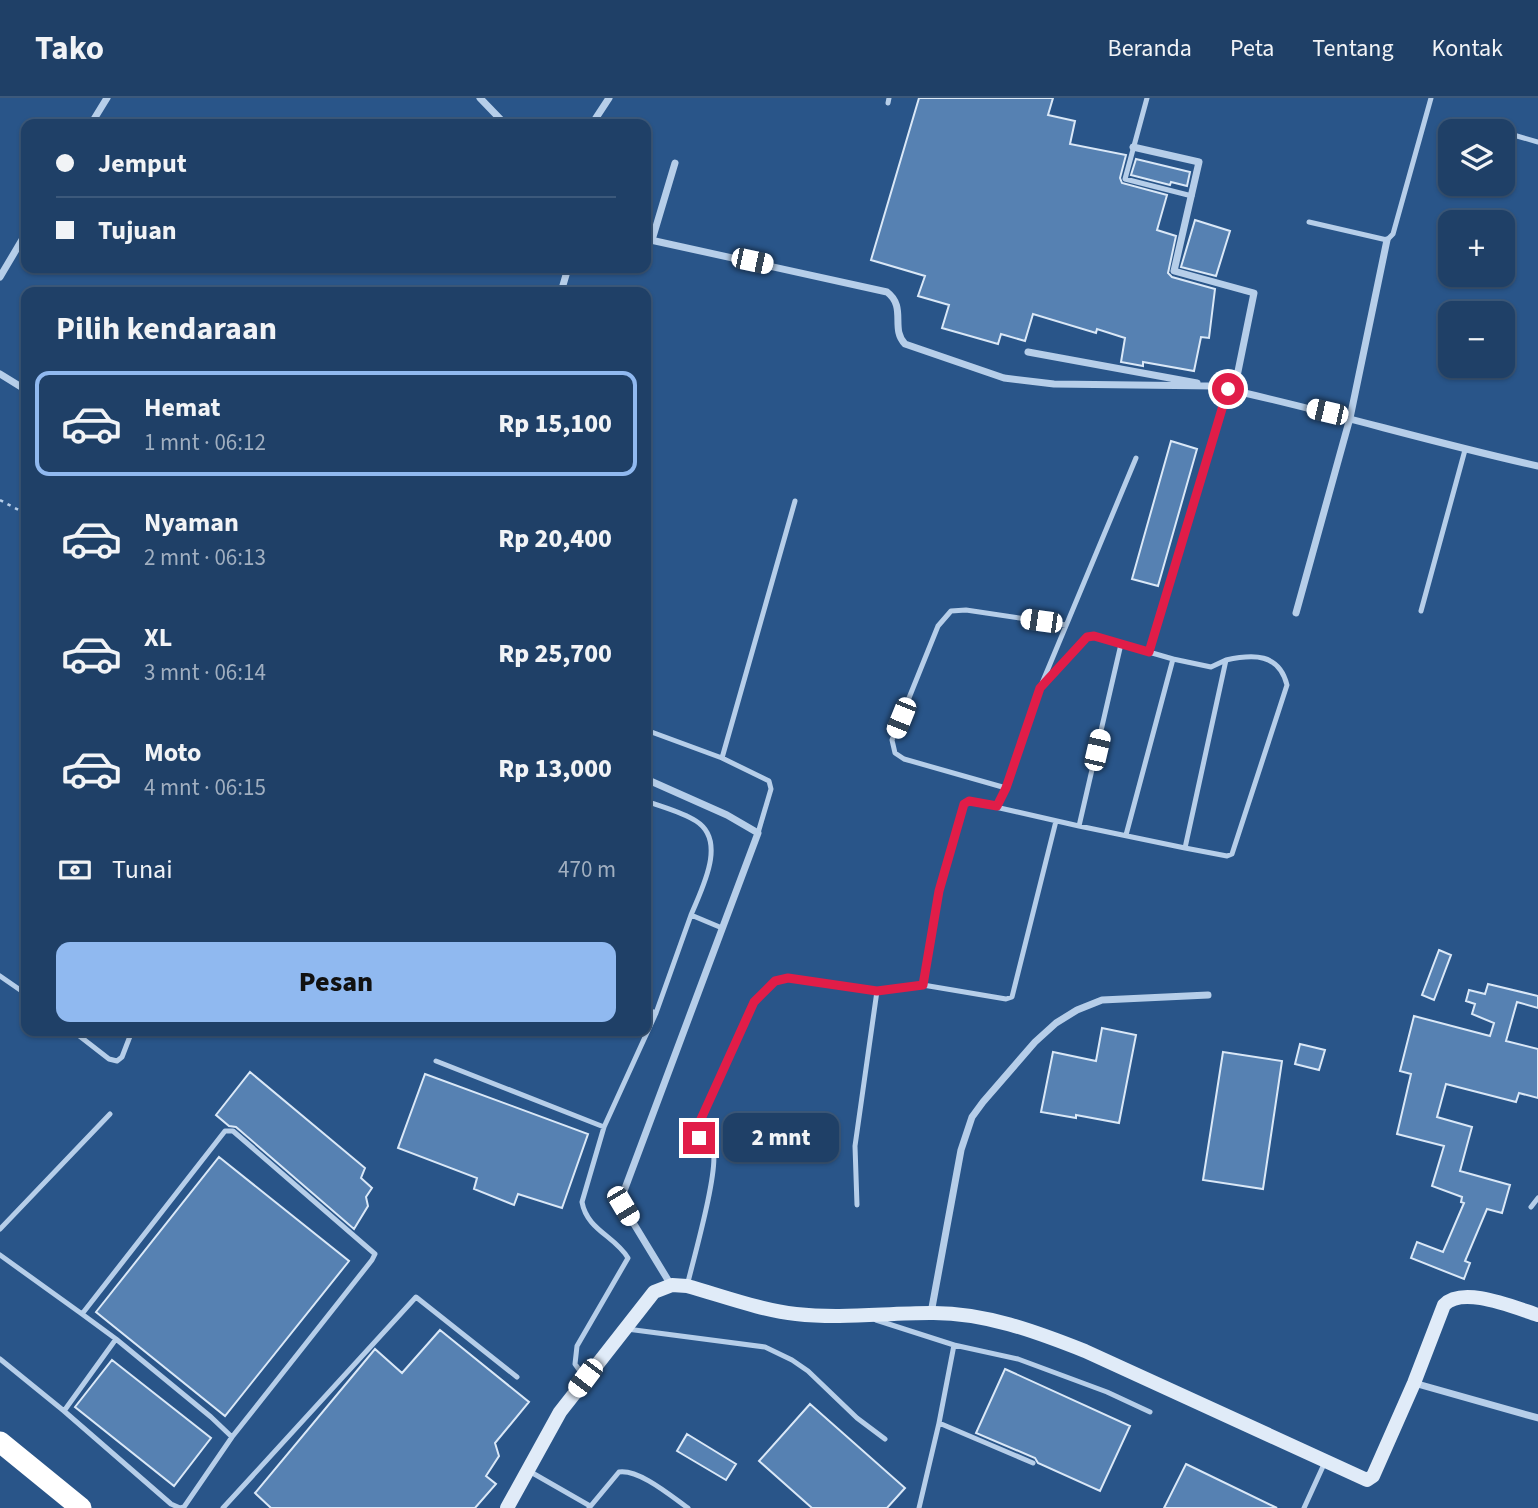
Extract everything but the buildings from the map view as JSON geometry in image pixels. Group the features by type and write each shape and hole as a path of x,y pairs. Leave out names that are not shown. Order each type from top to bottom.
{"highway":[{"path":"0,1442 81,1508"}],"street":[{"path":"94,119 107,98"},
{"path":"480,98 500,119"},
{"path":"595,119 610,98"},
{"path":"1133,147 1199,162 1174,271 1254,293 1231,390"},
{"path":"651,233 676,163"},
{"path":"651,239 887,292 894,298 897,306 899,337 905,344 1004,378 1055,384 1215,386"},
{"path":"1296,613 1350,418 1387,240"},
{"path":"0,277 21,241"},
{"path":"1028,352 1215,386 1538,466"},
{"path":"0,374 21,387"},
{"path":"651,781 727,815 758,833 621,1199 672,1285"},
{"path":"931,1313 961,1150 972,1117 982,1102 1035,1042 1056,1023 1077,1010 1102,1000 1208,995"},
{"path":"507,1508 560,1412 585,1378 654,1292 672,1285 687,1286 794,1314 867,1317 931,1313 976,1317 1040,1333 1086,1351 1325,1462 1370,1479 1414,1383 1444,1305 1459,1296 1489,1300 1538,1315"},
{"path":"1414,1383 1538,1418"}],"lane":[{"path":"1147,98 1125,179 1192,196"},
{"path":"1309,222 1387,240 1393,234 1431,98"},
{"path":"1515,136 1538,142"},
{"path":"1149,652 1231,390"},
{"path":"1421,611 1465,450"},
{"path":"997,806 1006,788 1040,688 1136,458"},
{"path":"722,758 795,501"},
{"path":"1006,788 904,759 895,753 892,740 938,626 951,611 966,610 1066,625"},
{"path":"923,985 939,891 964,804 969,801 997,806 1079,826 1227,856 1232,854 1287,685 1284,674 1273,661 1245,656 1210,667 1094,636 1087,637 1040,688"},
{"path":"1079,826 1121,644"},
{"path":"1126,835 1173,659"},
{"path":"1185,848 1226,660"},
{"path":"651,732 722,758 769,781 771,785 758,833"},
{"path":"651,803 696,821 708,831 711,851 707,876 651,1024"},
{"path":"687,1286 710,1190 714,1153 711,1146 697,1136 696,1130 754,1002 775,981 788,978 877,991 923,985 1006,999 1012,997 1056,821"},
{"path":"691,915 722,928"},
{"path":"0,976 21,991"},
{"path":"857,1205 855,1146 877,991"},
{"path":"651,1011 656,1013"},
{"path":"79,1036 109,1059 117,1061 122,1057 130,1036"},
{"path":"585,1378 575,1364 577,1346 628,1258 623,1250 584,1214 582,1202 604,1127 646,1036"},
{"path":"436,1061 604,1127"},
{"path":"0,1229 110,1114"},
{"path":"0,1359 171,1504 184,1507 232,1437 375,1257 373,1249 233,1131 225,1131 82,1314"},
{"path":"1531,1207 1538,1198"},
{"path":"0,1255 116,1339 232,1437"},
{"path":"223,1508 416,1297 517,1377"},
{"path":"867,1317 954,1345 1018,1359 1107,1392 1150,1412"},
{"path":"624,1328 765,1347 808,1371 856,1418 885,1439"},
{"path":"64,1411 116,1339"},
{"path":"919,1508 954,1345"},
{"path":"939,1423 1033,1463"},
{"path":"1304,1508 1325,1462"},
{"path":"529,1471 590,1507 619,1472 627,1471 637,1474 688,1508"}],"path":[{"path":"0,500 21,511"}],"route":[{"path":"699,1138 696,1130 754,1002 775,981 788,978 877,991 923,985 939,891 964,804 969,801 997,806 1006,788 1040,688 1087,637 1094,636 1149,652 1228,389"}]}
